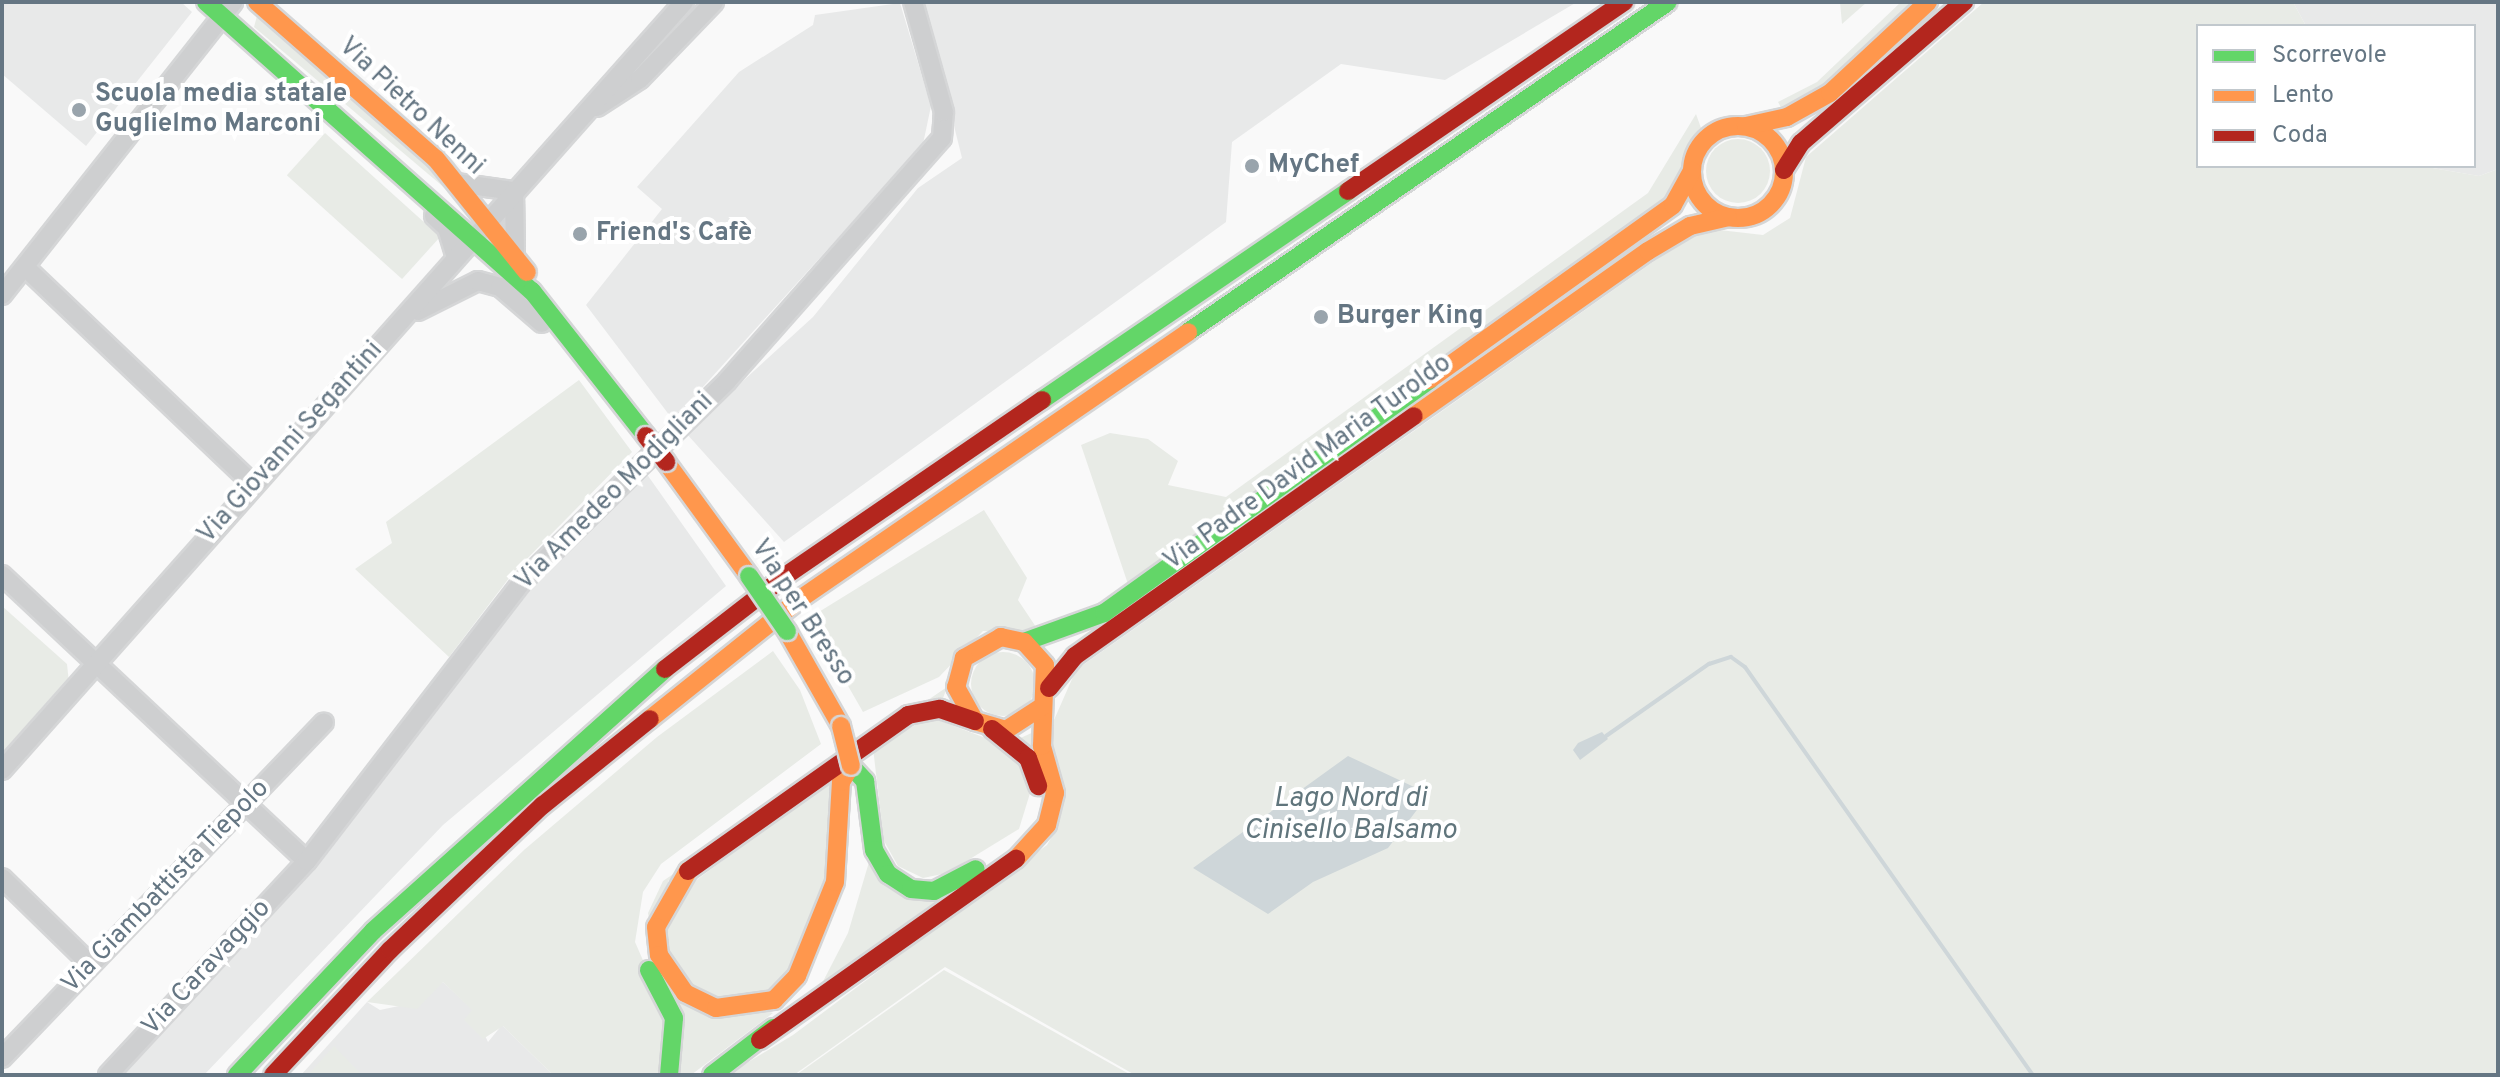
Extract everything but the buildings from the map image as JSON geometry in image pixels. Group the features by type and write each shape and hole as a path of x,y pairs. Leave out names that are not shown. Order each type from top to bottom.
{"main road":[{"name":"Via Pietro Nenni","path":"206,2 227,9 388,163 475,236"},
{"name":"Via Pietro Nenni","path":"257,2 456,183 490,220"},
{"path":"237,1075 373,931 527,786 688,651 788,574 1624,2"},
{"path":"273,1075 390,950 543,805 800,599 1668,2"},
{"path":"1928,2 1830,93 1787,117 1707,138 1692,171 1705,204 1728,217 1770,206 1784,170 1801,143 1964,2"},
{"path":"1746,126 1770,138 1784,170"},
{"name":"Via Padre David Maria Turoldo","path":"1024,642 1104,613 1673,205 1692,171"},
{"name":"Via Padre David Maria Turoldo","path":"1049,688 1075,656 1648,251 1690,226 1728,217"},
{"name":"Via per Bresso","path":"490,220 515,256 532,291"},
{"name":"Via per Bresso","path":"475,236 532,291 666,462 787,631 841,726 851,766 855,818 840,916 800,998 760,1040 712,1075"},
{"path":"656,880 889,707 957,676 980,643 1024,642 1042,658 1049,688 1043,706 1042,746 1055,793 1038,841 760,1040"},
{"path":"957,676 958,697 975,721"},
{"path":"992,729 1018,727 1043,706"},
{"path":"940,709 975,721 1014,743 1036,775 1032,822 1003,850 934,891 911,889 880,863 865,781 851,766 841,782 835,882 797,976 774,1000 746,1009 716,1008 685,993 659,955 656,927 679,877 908,715 940,709"},
{"path":"646,901 642,948 675,1030 669,1075"}],"street":[{"name":"Via Giovanni Segantini","path":"581,117 640,79 714,2"},
{"name":"Via Amedeo Modigliani","path":"307,861 521,583 727,381 942,138 944,112 913,2"},
{"name":"Via Giovanni Segantini","path":"2,770 94,661 581,117 676,4"},
{"path":"2,295 227,9"},
{"path":"388,163 447,228 456,258"},
{"path":"456,183 514,191"},
{"name":"Via per Bresso","path":"514,191 515,256"},
{"path":"26,268 254,485"},
{"name":"Via per Bresso","path":"395,326 478,281 527,305 560,345 589,363"},
{"path":"2,575 307,861"},
{"name":"Via Giambattista Tiepolo","path":"4,1053 89,963 247,807 324,722"},
{"name":"Via Caravaggio","path":"108,1075 307,861"},
{"path":"2,878 89,963"}],"shaded area":[{"name":"Scuola media statale Guglielmo Marconi","path":"2,2 181,2 192,12 86,146 2,74"},
{"path":"923,2 1577,2 1445,80 1341,64 1232,142 1226,222 784,542 686,433 813,317 918,188 962,158"},
{"path":"1840,2 1867,2 1842,24"},
{"path":"1901,2 1917,2 1857,60 1784,113 1778,102 1817,82"},
{"path":"1984,2 2293,2 2305,24 2196,24 2196,168 2433,168 2479,176 2498,169 2498,1075 1135,1075 945,967 794,1075 727,1075 793,1035 1047,845 1056,829 1050,729 1076,670 1684,240 1711,229 1763,235 1790,218 1806,157"},
{"path":"2293,2 2498,2 2498,169 2479,176 2433,168 2476,168 2476,24 2305,24"},
{"path":"900,3 931,106 923,144 673,420 586,305 662,209 637,187 739,72 813,25 815,15"},
{"path":"257,16 442,175 459,200 254,27"},
{"path":"1696,114 1701,128 1672,194 1129,587 1081,445 1110,433 1148,439 1178,461 1168,485 1226,497 1648,193"},
{"path":"325,133 440,237 402,279 287,175"},
{"path":"1738,139 1750,141 1761,148 1768,159 1768,183 1761,194 1750,201 1738,203 1726,201 1715,194 1708,183 1706,171 1708,159 1715,148 1726,141"},
{"path":"579,380 632,452 512,574 449,657 355,569 392,543 386,522"},
{"path":"646,473 726,586 443,825 204,1075 116,1075 303,877 546,570"},
{"path":"984,510 1027,578 1018,600 1040,633 983,631 939,677 863,712 809,618"},
{"path":"2,606 67,664 69,683 2,758"},
{"path":"773,651 800,690 821,744 661,864 643,892 635,942 663,1006 662,1075 553,1075 503,1026 483,1039 464,1020 472,1010 443,982 417,1009 367,1002 524,850 657,737"},
{"path":"997,652 1009,652 1026,661 1033,672 1033,696 1026,707 1009,716 997,716 985,711 976,702 971,690 971,678 976,666 985,657"},
{"path":"947,687 941,704 668,881 666,981 773,1013 691,1075 675,1075 648,913 663,881"},
{"path":"930,717 1004,745 1019,758 1031,790 1019,829 947,873 923,878 898,866 884,841 873,748"},
{"path":"1036,731 1048,797 1039,832 1001,868 815,997 848,933 869,862 884,884 926,900 968,886 1025,843 1038,824 1043,784 1016,740"},
{"path":"832,779 836,856 785,981 740,1003 698,994 664,948 671,899"},
{"path":"944,970 1131,1075 796,1075"},
{"path":"443,982 473,1010 488,1042 502,1025 553,1075 301,1075 367,1002 380,1010 408,1004"},
{"path":"334,1046 362,1075 308,1075"}],"water":[{"path":"1602,732 1608,739 1580,760 1573,750 1578,743"},
{"name":"Lago Nord di Cinisello Balsamo","path":"1348,756 1429,794 1388,848 1313,882 1268,914 1193,868"}],"waterway":[{"path":"1606,736 1709,664 1731,657 1745,667 2033,1075"}],"traffic: fast":[{"path":"206,2 532,291 646,436"},
{"path":"1188,332 1668,2"},
{"path":"1042,400 1348,191"},
{"path":"1024,642 1104,613 1429,380"},
{"path":"749,576 787,631"},
{"path":"237,1075 373,931 665,669"},
{"path":"851,766 865,781 874,850 888,874 911,889 934,891 976,869"},
{"path":"649,970 674,1018 669,1075"},
{"path":"712,1075 773,1028"}],"traffic: slow":[{"path":"257,2 436,159 527,272"},
{"path":"1746,126 1787,117 1830,93 1928,2"},
{"path":"1738,126 1756,129 1771,139 1781,154 1784,172 1781,190 1771,205 1756,215 1738,218 1720,215 1705,205 1695,190 1692,172 1695,154 1705,139 1720,129 1738,126"},
{"path":"1429,380 1673,205 1692,171"},
{"path":"1414,416 1648,251 1690,226 1728,217"},
{"path":"650,719 800,599 1188,332"},
{"path":"666,462 749,576"},
{"path":"787,631 841,726"},
{"path":"1016,859 1047,825 1055,793 1042,746 1045,665 1024,642 1001,637 964,658 956,687 975,721 1006,730 1043,706"},
{"path":"841,726 851,766"},
{"path":"688,871 656,927 659,955 685,993 716,1008 774,1000 797,976 835,882 841,782 851,766"}],"traffic: jam":[{"path":"1348,191 1624,2"},
{"path":"1784,170 1801,143 1964,2"},
{"path":"665,669 788,574 1042,400"},
{"path":"1049,688 1075,656 1414,416"},
{"path":"646,436 666,462"},
{"path":"688,871 908,715 940,709 975,721"},
{"path":"273,1075 390,950 543,805 650,719"},
{"path":"992,729 1028,758 1038,786"},
{"path":"760,1040 1016,859"}],"place":[{"name":"Scuola media statale Guglielmo Marconi","path":"79,110"},
{"name":"MyChef","path":"1252,166"},
{"name":"Friend's Cafè","path":"580,234"},
{"name":"Burger King","path":"1321,317"}]}
